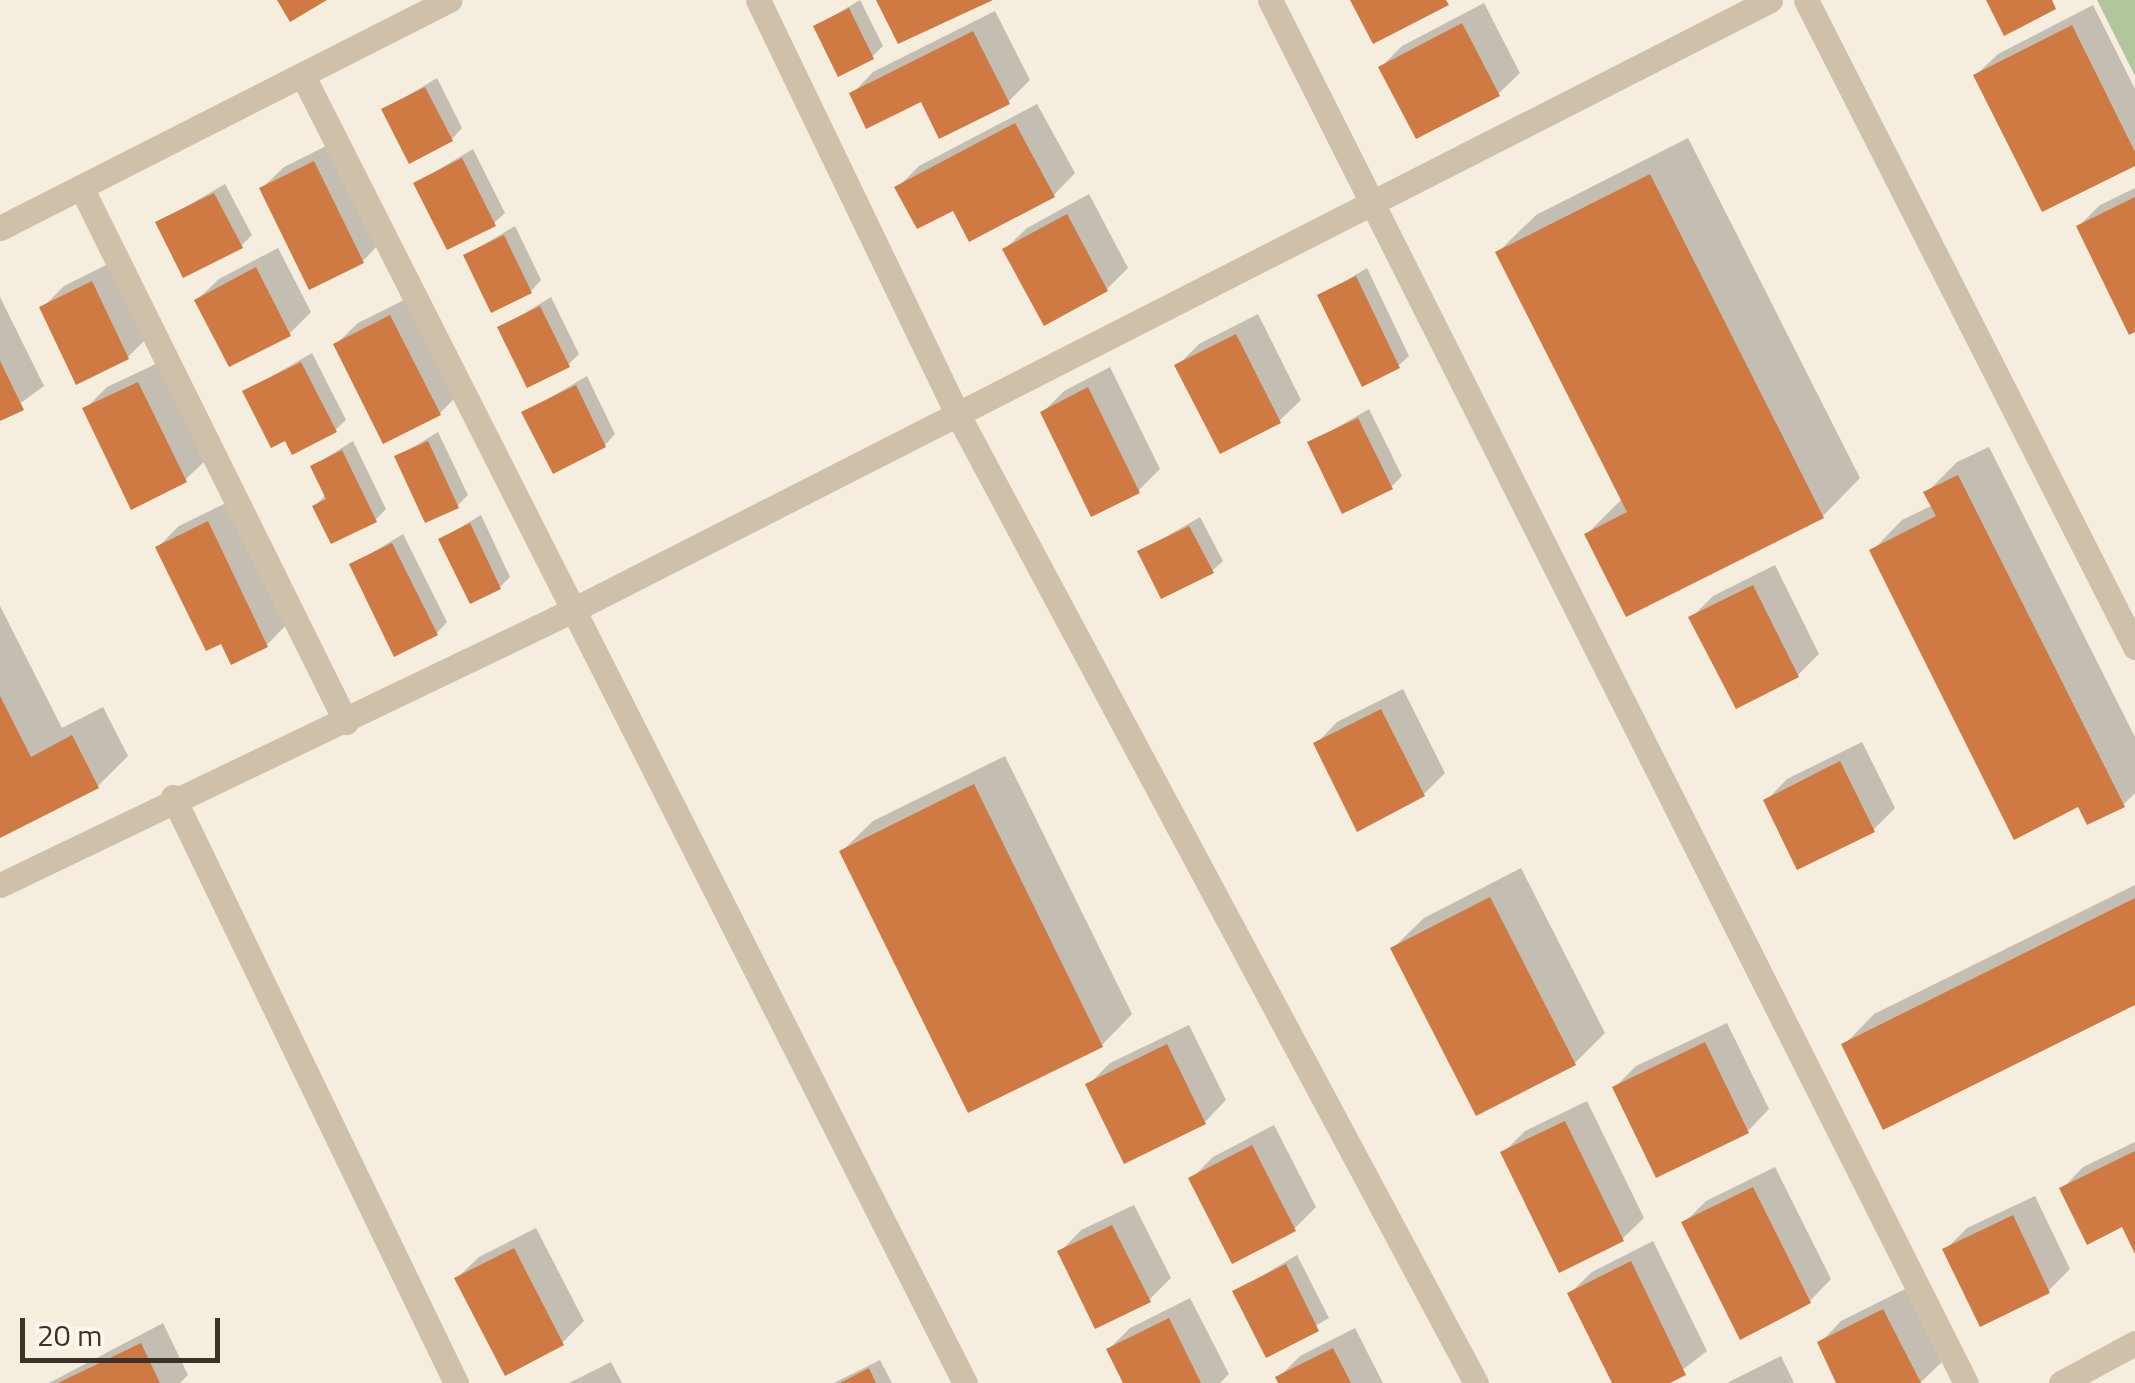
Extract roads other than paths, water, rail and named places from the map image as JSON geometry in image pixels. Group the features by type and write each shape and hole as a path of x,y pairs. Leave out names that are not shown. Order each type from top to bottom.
{"street":[{"path":"0,228 449,0"},
{"path":"758,0 958,414 1476,1383"},
{"path":"1270,0 1966,1383"},
{"path":"0,886 173,798 346,722 569,612 1770,0"},
{"path":"1806,0 2135,647"},
{"path":"303,76 569,612 965,1383"},
{"path":"81,187 346,722"},
{"path":"173,798 456,1383"},
{"path":"2061,1383 2135,1342"}]}
